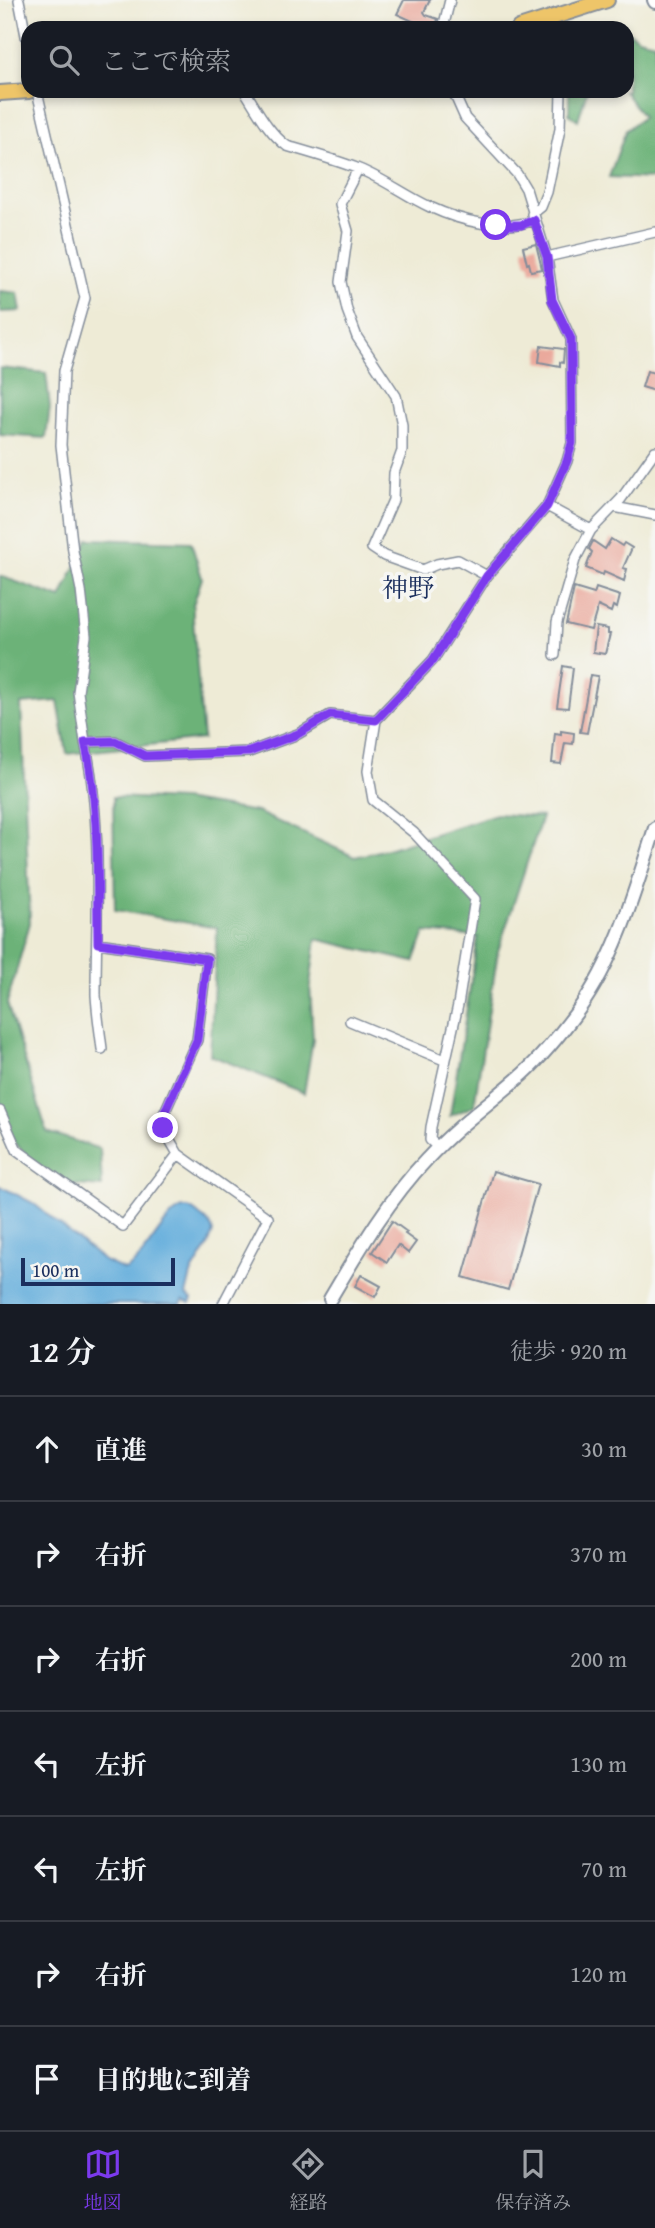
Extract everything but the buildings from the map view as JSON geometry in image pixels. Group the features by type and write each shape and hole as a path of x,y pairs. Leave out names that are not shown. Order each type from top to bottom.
{"main road":[{"path":"563,21 607,0"},
{"path":"0,93 21,92"}],"street":[{"path":"19,0 23,21"},
{"path":"445,21 450,0"},
{"path":"39,98 85,298 64,372 61,445 86,636 78,692 93,780 98,943 96,998 102,1049"},
{"path":"249,98 265,123 287,146 358,169 391,183 428,206 450,215 496,225 521,225 533,217 541,206 547,192 560,129 561,98"},
{"path":"438,1147 430,1140 431,1127 458,1006 475,900 414,833 373,800 368,771 376,720 433,660 487,576 547,506 572,443 571,339 552,300 547,257 526,190 517,174 465,118 456,98"},
{"path":"358,169 340,204 348,231 341,282 357,337 396,396 402,425 402,451 394,473 393,500 372,548 384,556 423,570 458,560 487,576"},
{"path":"547,257 655,232"},
{"path":"555,655 557,622 575,560 591,530 614,507 655,451"},
{"path":"547,506 591,530"},
{"path":"614,507 655,515"},
{"path":"85,742 115,741 145,756 249,752 298,734 330,715 376,720"},
{"path":"328,1301 362,1245 401,1191 438,1147 525,1072 581,1007 623,925 655,828"},
{"path":"98,943 207,959 197,1040 163,1116 163,1128 178,1154 268,1217 223,1304"},
{"path":"349,1021 444,1060"},
{"path":"0,1111 17,1150 123,1226 178,1154"}],"green space":[{"path":"634,35 655,42 655,179 609,177 626,130 643,117 629,98 634,98"},
{"path":"569,98 585,98 578,120 569,114"},
{"path":"0,291 18,293 21,311 0,312"},
{"path":"0,368 46,373 50,407 46,438 0,435"},
{"path":"88,539 191,542 202,578 193,605 193,618 203,739 67,754 58,701 21,704 30,923 7,1003 47,1132 100,1149 102,1187 63,1184 31,1160 0,1127 0,576 61,598"},
{"path":"113,797 182,800 257,812 355,857 496,814 542,817 498,951 474,1106 450,1116 478,937 425,932 414,962 316,939 310,985 313,1039 304,1093 210,1055 217,928 115,910"}],"water":[{"path":"0,1186 33,1203 104,1261 124,1270 140,1257 178,1210 193,1210 208,1222 213,1232 191,1274 186,1295 192,1299 190,1303 183,1300 181,1304 0,1304"}],"district":[{"name":"神野","path":"408,588"}],"route":[{"path":"163,1128 163,1116 197,1040 207,959 98,943 93,780 85,742 115,741 145,756 249,752 298,734 330,715 376,720 433,660 487,576 547,506 572,443 571,339 552,300 547,257 534,220 521,225 496,225"}]}
